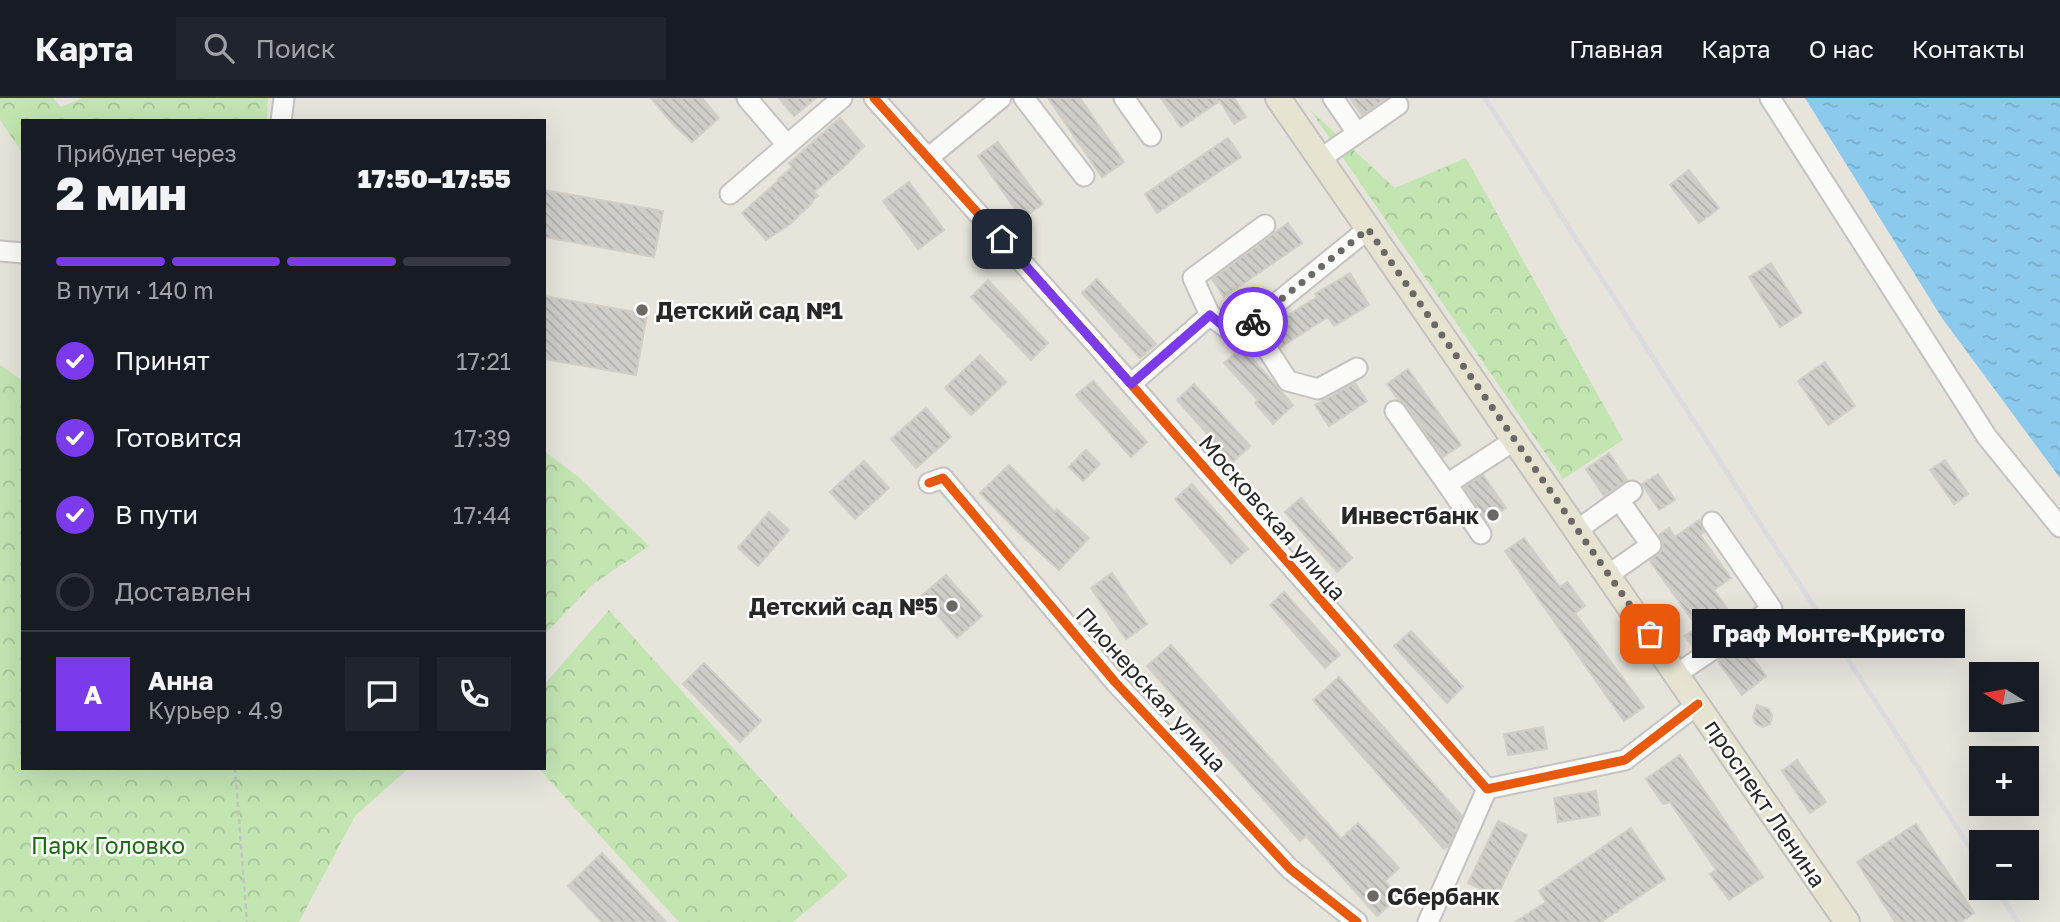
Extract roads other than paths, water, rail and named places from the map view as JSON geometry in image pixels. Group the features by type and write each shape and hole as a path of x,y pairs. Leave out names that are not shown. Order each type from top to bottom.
{"main road":[{"name":"проспект Ленина","path":"1278,98 1847,922"}],"street":[{"path":"281,119 284,98"},
{"path":"747,98 787,145"},
{"path":"730,194 842,98"},
{"name":"Московская улица","path":"874,98 1131,384 1487,789"},
{"path":"928,158 1001,98"},
{"path":"1024,98 1084,176"},
{"path":"1124,98 1151,136"},
{"path":"1333,98 1357,133"},
{"path":"1770,98 1987,436 2060,527"},
{"path":"1320,159 1398,105"},
{"path":"1265,225 1193,278 1210,315 1228,330 1251,324 1368,229"},
{"path":"0,251 21,253"},
{"path":"1131,384 1210,315"},
{"path":"1251,324 1288,382 1318,389 1357,368"},
{"path":"1395,411 1481,534"},
{"path":"1447,484 1514,440"},
{"name":"Пионерская улица","path":"929,483 943,478 1115,682 1290,869 1357,922"},
{"path":"1577,530 1629,500 1651,545 1608,575"},
{"path":"1677,674 1772,609 1712,522"},
{"path":"1427,922 1487,789 1625,760 1698,704"}],"water":[{"path":"1805,98 2060,98 2060,478 1942,318"}],"railway":[{"path":"1485,98 1969,846"},
{"path":"2004,900 2018,922"}],"place":[{"name":"Детский сад №1","path":"642,310"},
{"name":"Инвестбанк","path":"1493,515"},
{"name":"Детский сад №5","path":"952,606"},
{"name":"Граф Монте-Кристо","path":"1650,634"},
{"name":"Сбербанк","path":"1373,896"}],"park label":[{"name":"Парк Головко","path":"108,845"}]}
